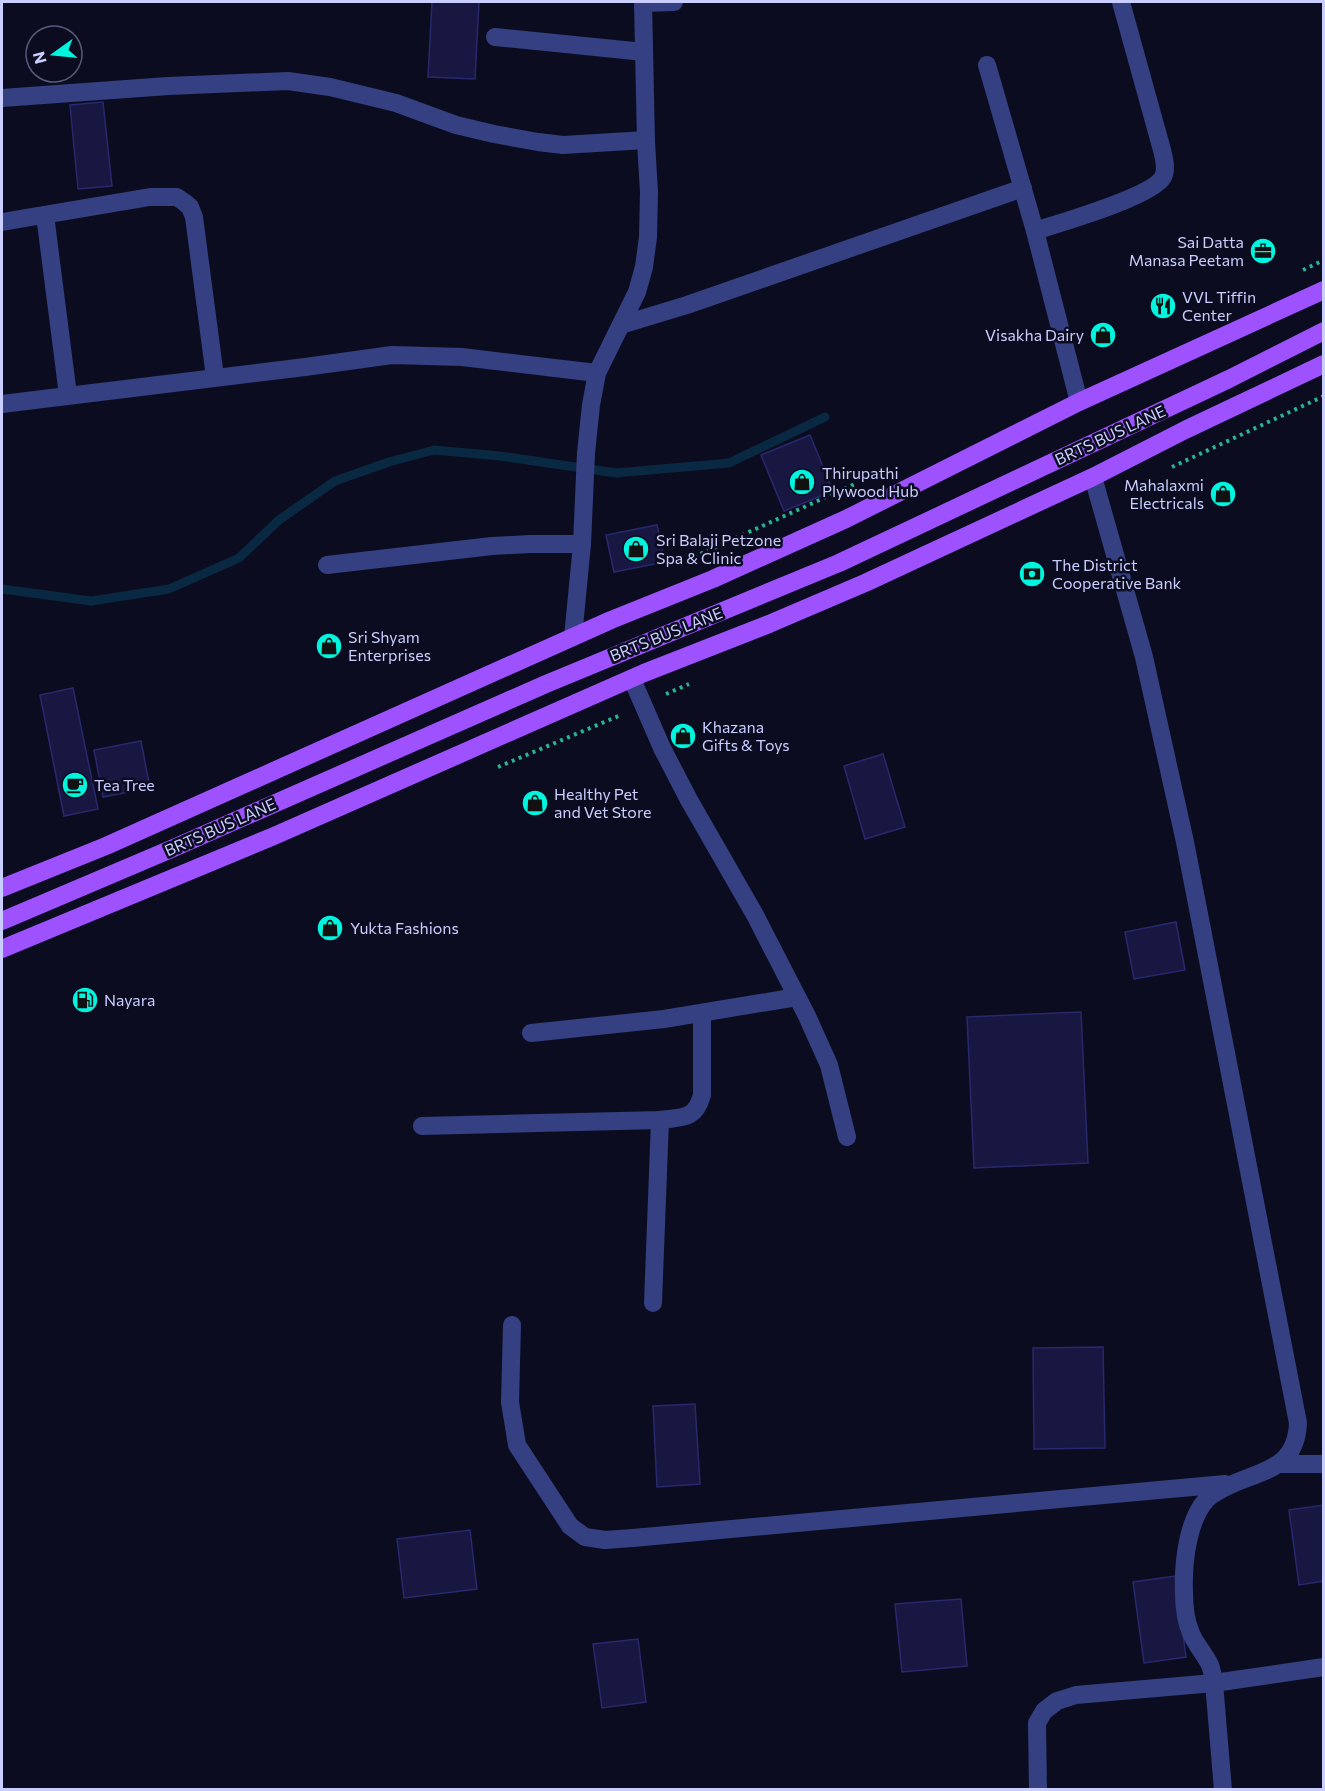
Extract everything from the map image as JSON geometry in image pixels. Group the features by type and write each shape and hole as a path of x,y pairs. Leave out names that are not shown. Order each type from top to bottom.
{"main road":[{"path":"2,888 117,842 611,620 713,579 846,519 1079,402 1323,290"},
{"name":"BRTS BUS LANE","path":"2,921 546,684 839,563 1229,379 1323,331"},
{"path":"2,949 274,836 632,679 865,583 1093,477 1323,364"}],"street":[{"path":"573,638 591,405 597,373 637,292 644,267 648,237 649,192 643,2 674,2"},
{"path":"1035,231 1144,192 1156,185 1162,178 1164,172 1162,150 1121,2"},
{"path":"495,37 644,52"},
{"path":"987,65 1035,231 1079,402"},
{"path":"2,98 168,86 288,81 330,87 396,103 456,125 538,142 563,145 646,140"},
{"path":"621,325 687,305 1023,188"},
{"path":"2,222 150,197 177,197 184,202 190,207 194,217 215,377"},
{"path":"45,214 68,395"},
{"path":"2,404 306,367 392,354 462,357 597,373"},
{"path":"1093,477 1144,657 1185,842 1296,1407 1298,1437 1289,1454 1280,1464"},
{"path":"327,565 492,546 582,544"},
{"path":"632,679 688,800 755,915 829,1065 847,1137"},
{"path":"531,1033 664,1019 797,997"},
{"path":"422,1126 660,1120 693,1114 699,1108 702,1095 702,1012"},
{"path":"653,1303 660,1120"},
{"path":"512,1325 510,1402 517,1445 570,1526 585,1537 604,1540 633,1538 1230,1484"},
{"path":"1223,1790 1214,1683 1210,1666 1191,1633 1184,1592 1188,1535 1197,1513 1207,1498 1230,1484 1280,1464 1323,1464"},
{"path":"1038,1790 1037,1723 1044,1711 1057,1701 1077,1695 1214,1683 1323,1668"}],"path":[{"path":"1302,270 1323,260"},
{"path":"684,561 859,483"}],"building":[{"path":"432,2 479,2 475,79 428,77"},
{"path":"103,102 112,186 78,189 70,105"},
{"path":"810,435 833,491 784,511 761,455"},
{"path":"657,525 665,562 614,572 606,535"},
{"path":"73,688 98,809 64,816 40,695"},
{"path":"141,741 150,788 103,797 94,750"},
{"path":"883,754 905,827 865,839 844,766"},
{"path":"1176,922 1185,970 1134,979 1125,932"},
{"path":"1081,1012 1088,1163 974,1168 967,1017"},
{"path":"1103,1347 1105,1448 1034,1449 1033,1348"},
{"path":"695,1404 700,1484 657,1487 653,1406"},
{"path":"1324,1505 1324,1581 1299,1585 1289,1510"},
{"path":"470,1530 477,1589 404,1598 397,1539"},
{"path":"1175,1576 1186,1657 1144,1663 1133,1582"},
{"path":"961,1599 967,1666 902,1672 895,1604"},
{"path":"638,1639 646,1702 602,1708 593,1644"}],"waterway":[{"path":"2,589 91,601 169,589 239,558 279,520 335,481 389,462 434,450 500,456 616,473 729,463 825,417"}],"place":[{"name":"Sai Datta Manasa Peetam","path":"1263,251"},
{"name":"VVL Tiffin Center","path":"1163,306"},
{"name":"Visakha Dairy","path":"1103,335"},
{"name":"Thirupathi Plywood Hub","path":"802,482"},
{"name":"Mahalaxmi Electricals","path":"1223,494"},
{"name":"Sri Balaji Petzone Spa & Clinic","path":"636,549"},
{"name":"The District Cooperative Bank","path":"1032,574"},
{"name":"Sri Shyam Enterprises","path":"329,646"},
{"name":"Khazana Gifts & Toys","path":"683,736"},
{"name":"Tea Tree","path":"75,785"},
{"name":"Healthy Pet and Vet Store","path":"535,803"},
{"name":"Yukta Fashions","path":"330,928"},
{"name":"Nayara","path":"85,1000"}]}
